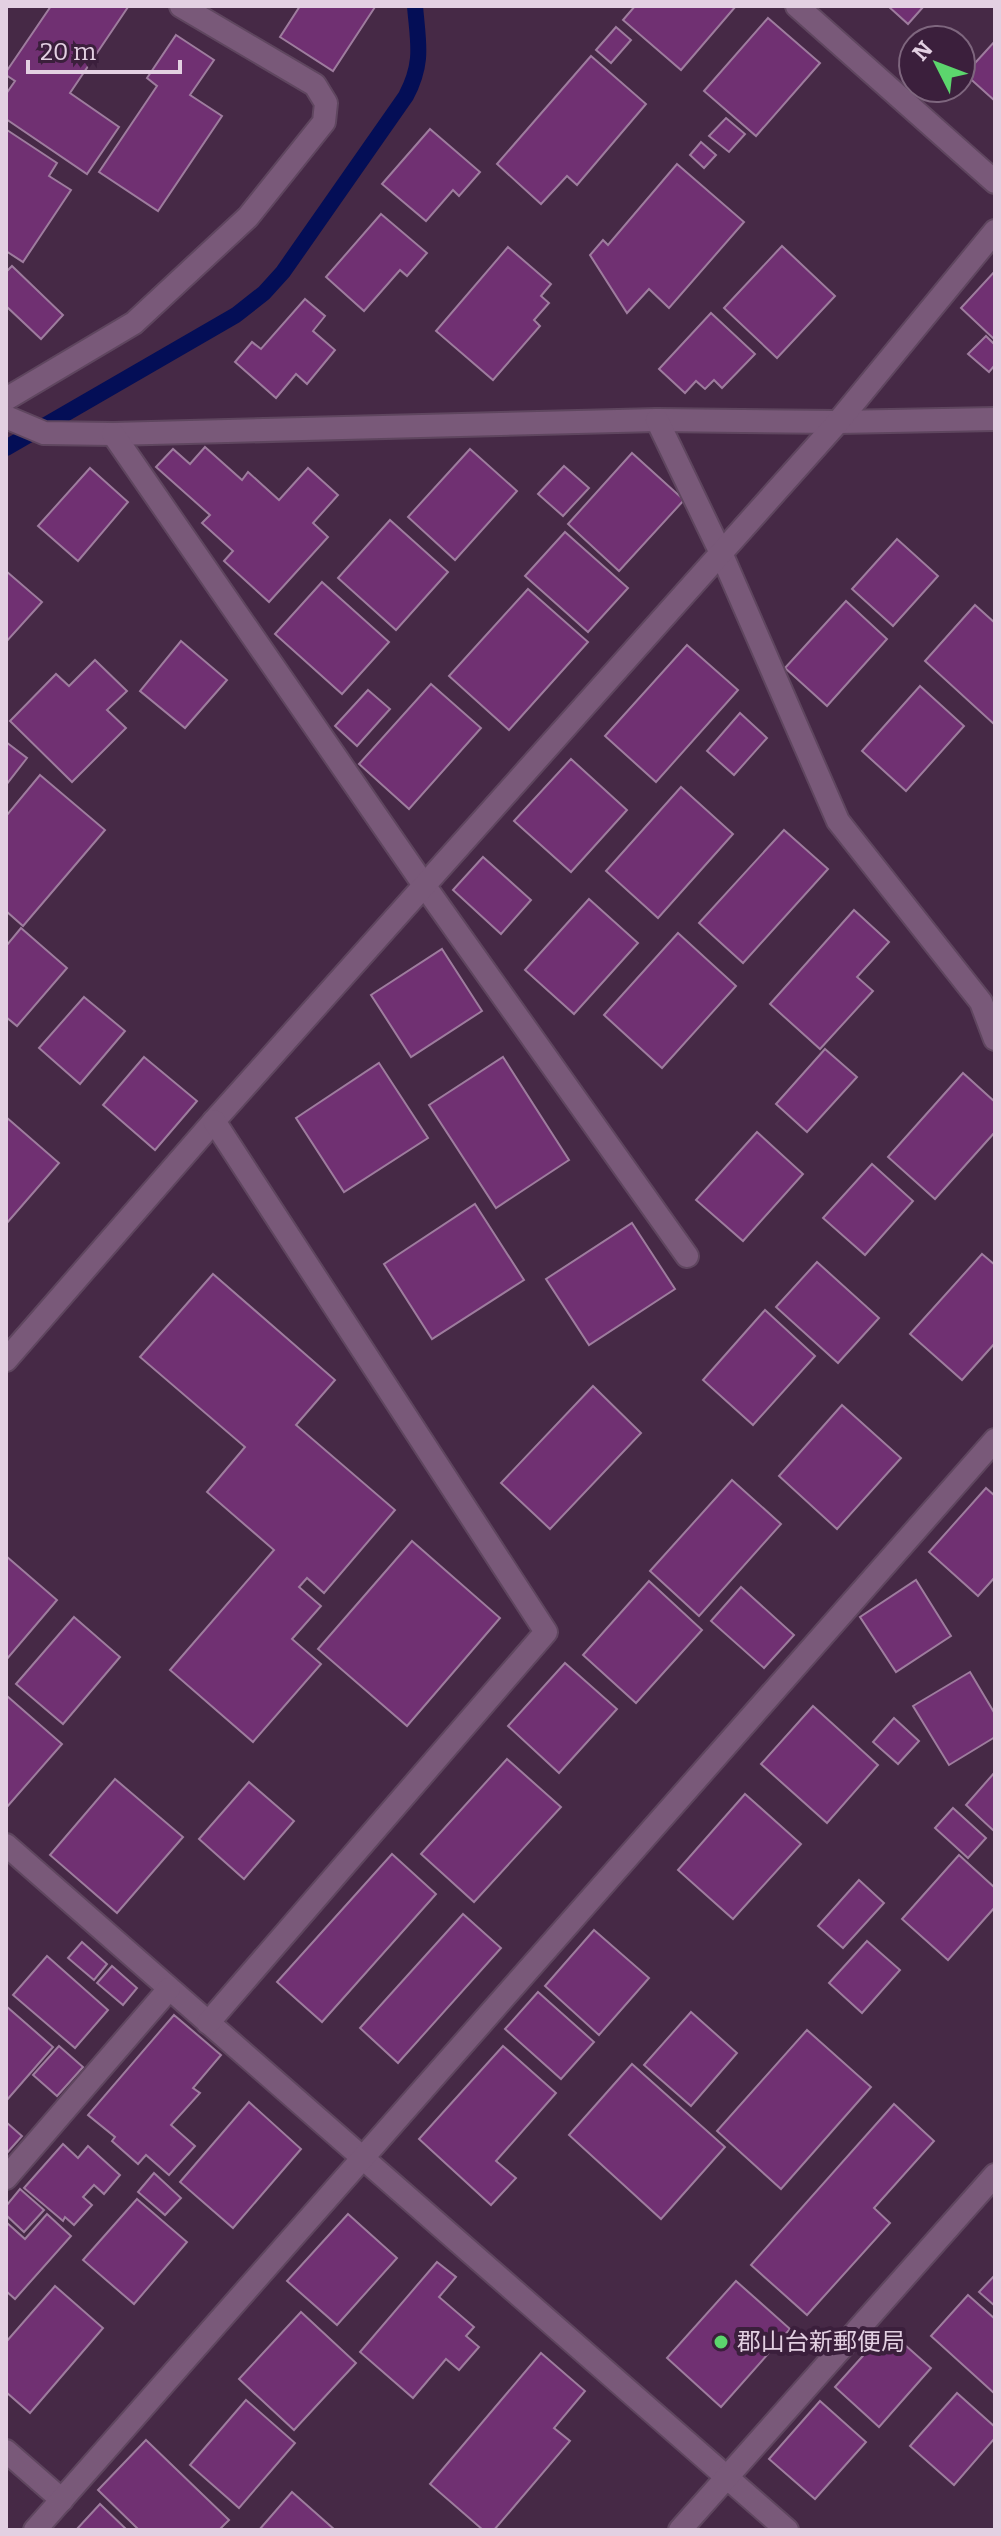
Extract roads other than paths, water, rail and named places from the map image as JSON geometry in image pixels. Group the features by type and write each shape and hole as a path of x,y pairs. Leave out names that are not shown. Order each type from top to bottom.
{"street":[{"path":"6,399 134,323 248,217 324,122 326,103 315,85 181,6"},
{"path":"797,6 995,182"},
{"path":"6,1360 214,1121 838,422 995,231"},
{"path":"6,417 44,433 113,434 657,420 838,422 995,419"},
{"path":"657,420 721,553 838,821 981,1002 995,1039"},
{"path":"113,434 424,885 687,1256"},
{"path":"208,2023 546,1632 214,1121"},
{"path":"35,2530 995,1440"},
{"path":"6,1845 787,2530"},
{"path":"6,2178 169,1989"},
{"path":"680,2530 995,2175"},
{"path":"6,2451 62,2500"}],"waterway":[{"path":"6,448 236,315 264,293 283,272 406,96 418,62 415,6"}],"place":[{"name":"郡山台新郵便局","path":"721,2342"}]}
